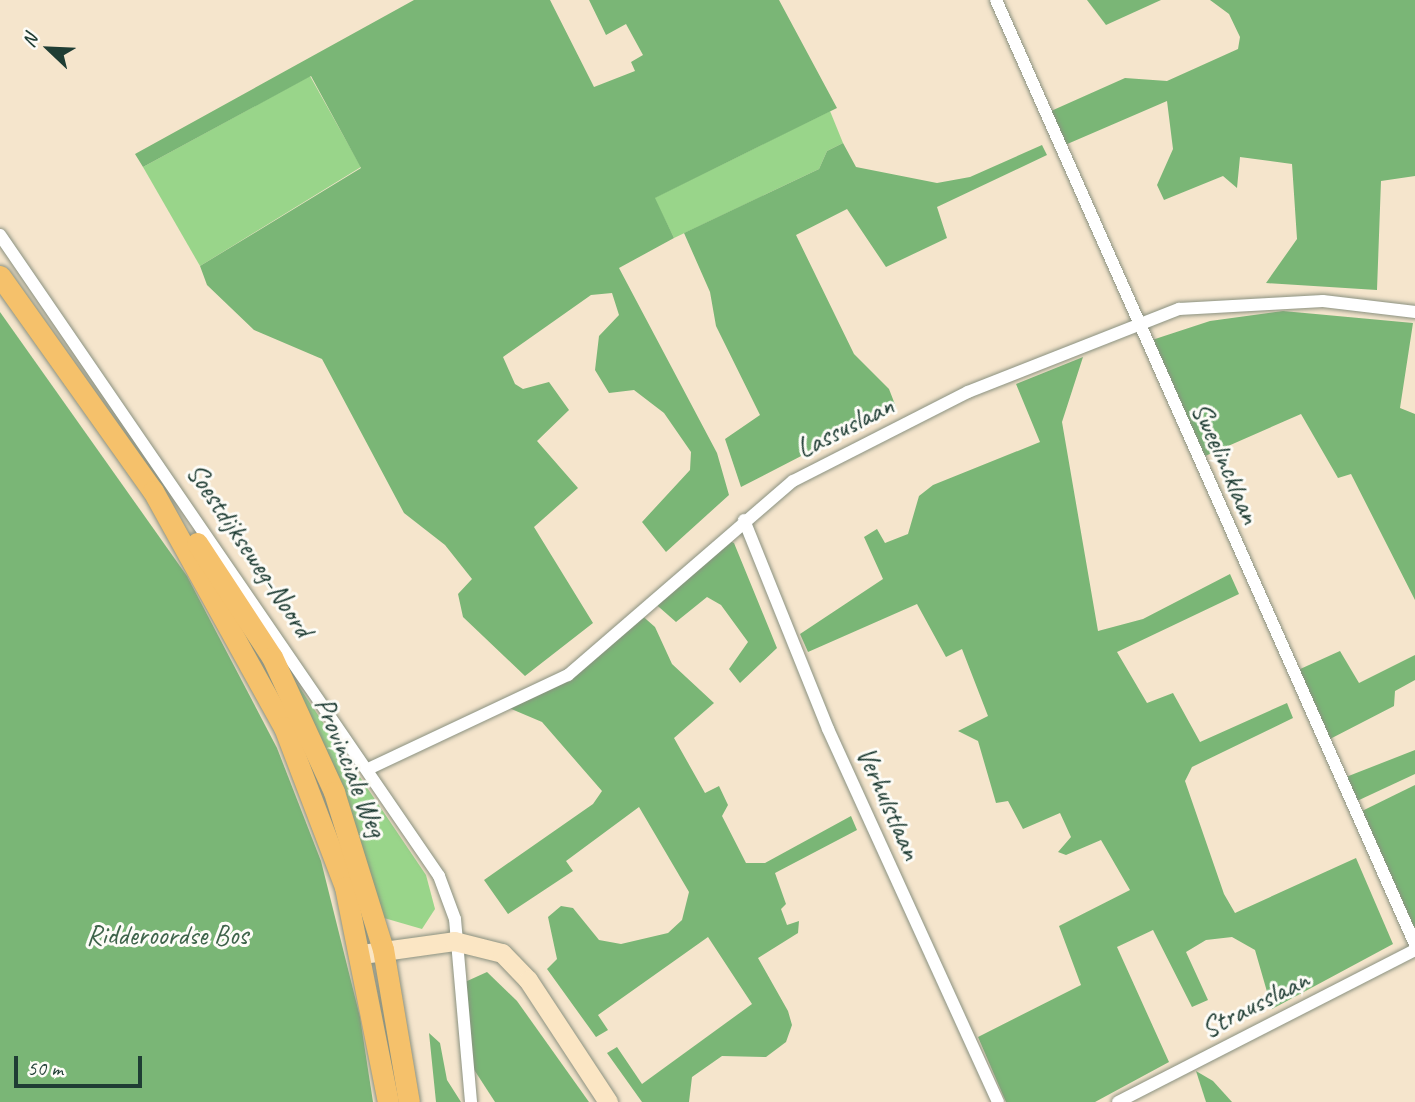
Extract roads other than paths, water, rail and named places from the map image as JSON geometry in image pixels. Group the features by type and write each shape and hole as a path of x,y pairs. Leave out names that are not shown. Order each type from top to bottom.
{"main road":[{"name":"Provinciale Weg","path":"0,276 153,491 222,580 300,710 334,792 383,950 409,1102"},
{"name":"Provinciale Weg","path":"153,491 284,727 345,887 362,954 388,1102"},
{"path":"362,954 454,941 488,945 519,968 608,1102"}],"street":[{"name":"Sweelincklaan","path":"996,0 1136,323 1415,944"},
{"name":"Soestdijkseweg-Noord","path":"0,235 368,769 451,899 454,941"},
{"name":"Lassuslaan","path":"368,769 568,675 744,520 793,481 847,452 1136,323 1179,309 1246,303 1323,301 1415,312"},
{"name":"Verhulstlaan","path":"744,520 828,729 998,1102"},
{"path":"454,941 471,1102"},
{"name":"Strausslaan","path":"1118,1102 1415,950"}],"park label":[{"name":"Ridderoordse Bos","path":"167,935"}]}
